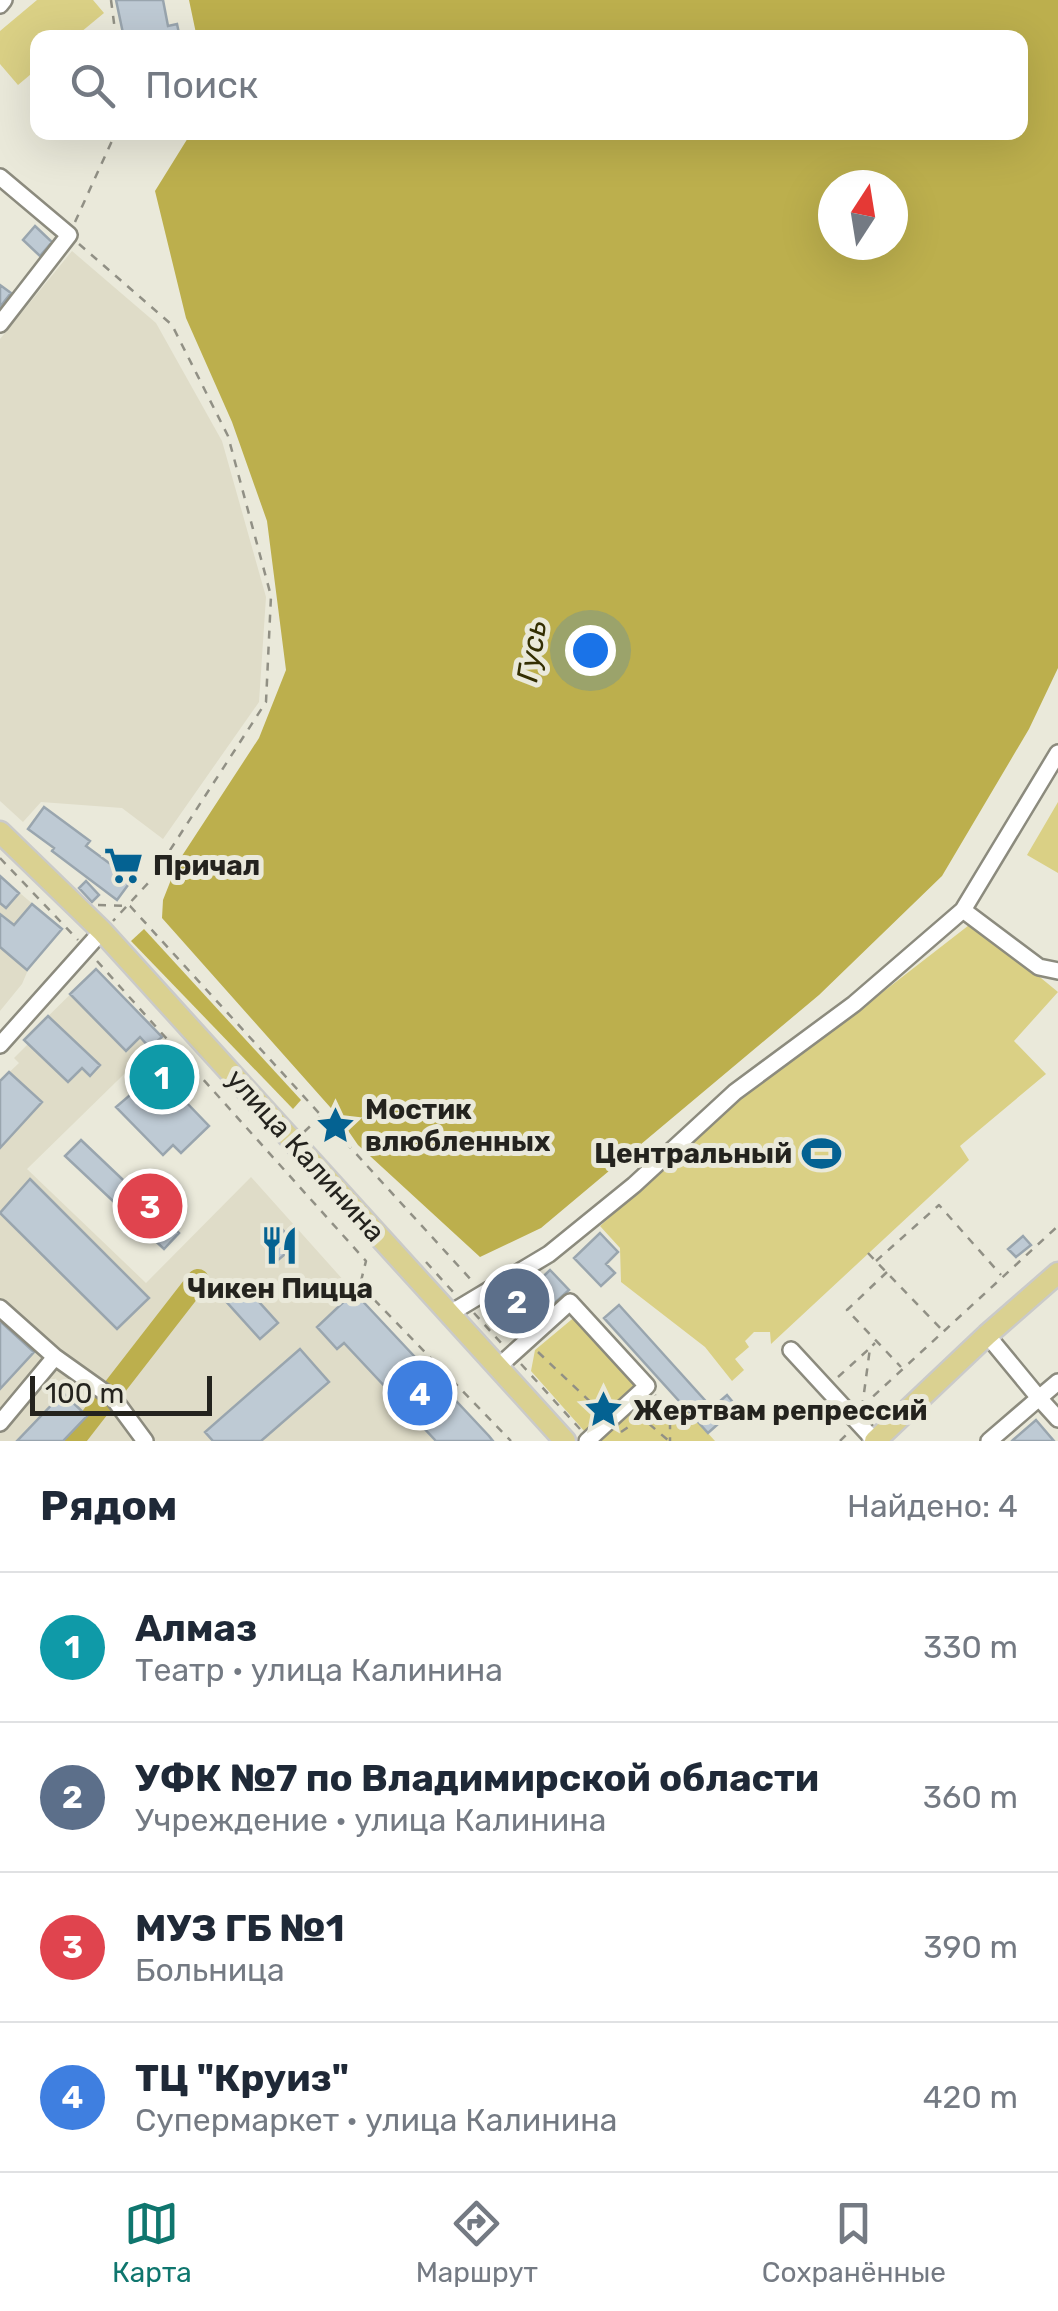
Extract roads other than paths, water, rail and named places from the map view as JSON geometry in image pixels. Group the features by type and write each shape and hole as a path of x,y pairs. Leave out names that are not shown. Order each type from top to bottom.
{"main road":[{"name":"улица Калинина","path":"0,832 102,930 458,1310 511,1355 564,1441"},
{"path":"875,1441 1058,1273"}],"street":[{"path":"0,177 69,236 0,324"},
{"path":"458,1310 549,1254 634,1185 734,1092 854,1004 963,910 1058,753"},
{"path":"963,910 1039,968 1058,971"},
{"path":"0,1044 102,930"},
{"path":"511,1355 570,1302 647,1386 613,1424 588,1440"},
{"path":"0,1308 55,1357 109,1395 144,1441"},
{"path":"987,1335 1058,1418"},
{"path":"790,1350 875,1441"},
{"path":"0,1423 55,1357"},
{"path":"989,1441 1058,1382"}],"water":[{"path":"189,0 1058,0 1058,668 1029,729 942,876 819,995 541,1228 480,1257 358,1145 338,1116 162,918 163,900 178,862 259,738 286,670 267,521 232,422 186,318 155,191 187,140 1028,140 1028,30 195,30"}],"waterway":[{"name":"Гусь","path":"73,1441 198,1280"}],"place":[{"name":"Причал","path":"123,865"},
{"name":"Алмаз","path":"162,1077"},
{"name":"Мостик влюбленных","path":"335,1125"},
{"name":"Центральный","path":"822,1153"},
{"name":"МУЗ ГБ №1","path":"150,1206"},
{"name":"Чикен Пицца","path":"280,1245"},
{"name":"УФК №7 по Владимирской области","path":"517,1301"},
{"name":"ТЦ \"Круиз\"","path":"420,1393"},
{"name":"Жертвам репрессий","path":"603,1410"}]}
